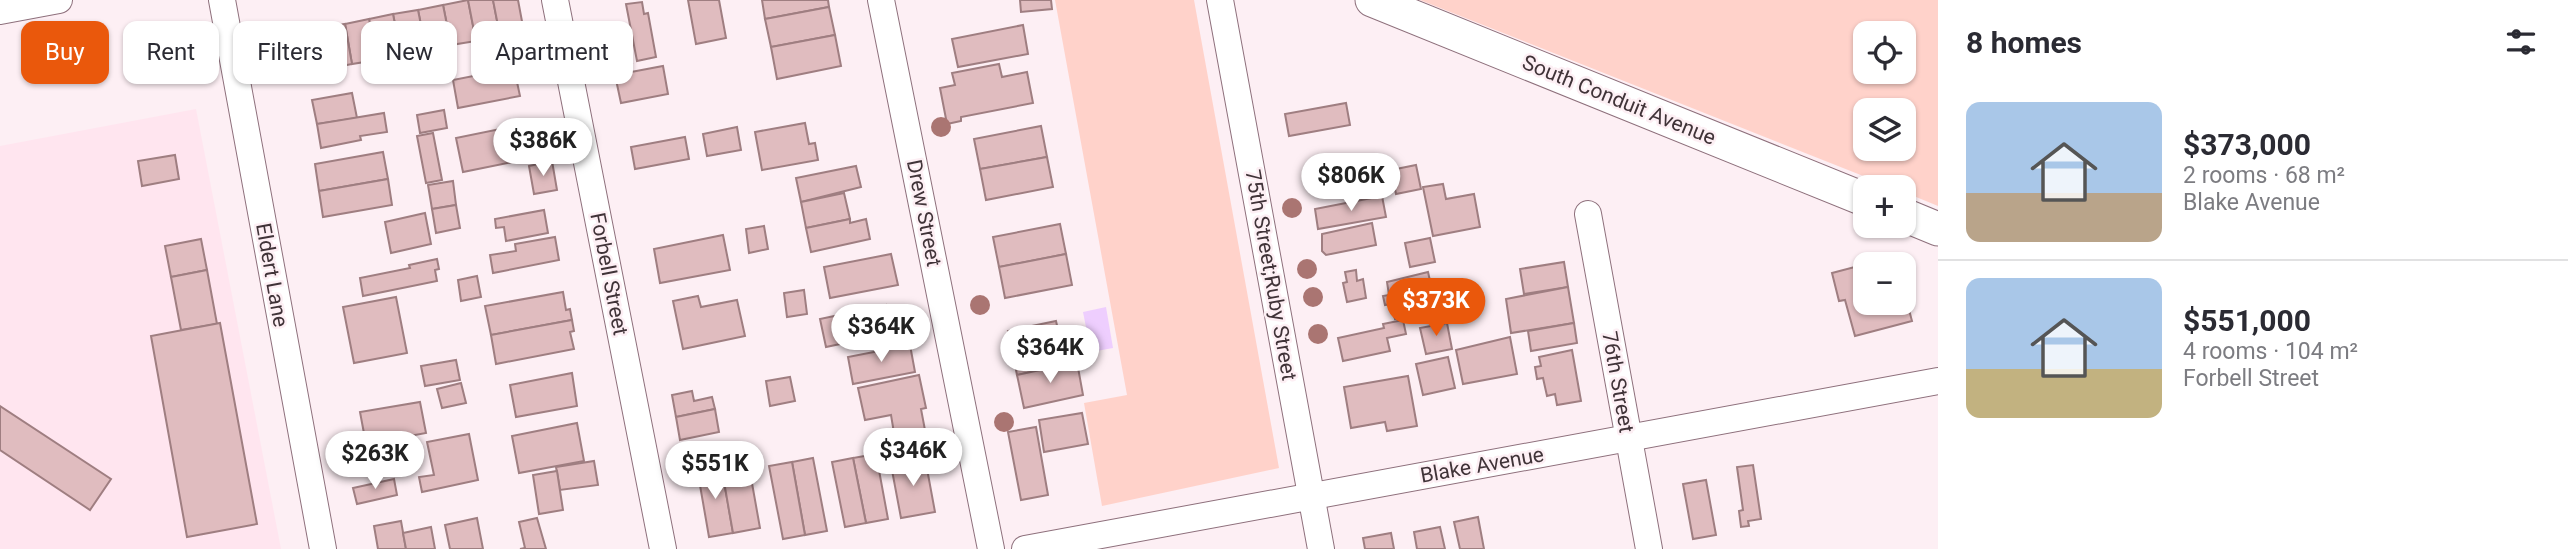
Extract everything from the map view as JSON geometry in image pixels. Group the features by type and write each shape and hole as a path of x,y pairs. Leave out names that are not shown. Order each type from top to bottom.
{"main road":[{"name":"South Conduit Avenue","path":"1372,0 1853,195"},
{"path":"1916,220 1938,229"}],"street":[{"path":"0,11 59,0"},
{"name":"Eldert Lane","path":"222,0 323,549"},
{"name":"Forbell Street","path":"555,0 663,549"},
{"name":"Drew Street","path":"881,0 991,549"},
{"name":"75th Street;Ruby Street","path":"1220,0 1321,549"},
{"name":"76th Street","path":"1588,214 1649,549"},
{"name":"Blake Avenue","path":"1025,549 1938,381"}],"shaded area":[{"path":"1055,0 1194,0 1279,468 1102,506 1084,403 1127,395"},
{"path":"1420,0 1938,0 1938,206 1916,197 1916,175 1861,175"},
{"path":"196,109 281,549 0,549 0,146"},
{"path":"1106,307 1113,348 1091,352 1083,312"}],"building":[{"path":"468,0 472,21 471,42 457,44 457,21 446,21 443,5"},
{"path":"468,0 493,0 497,21 472,21"},
{"path":"493,0 518,0 522,21 497,21"},
{"path":"688,0 719,0 726,38 696,44"},
{"path":"762,0 828,0 829,7 765,19"},
{"path":"1020,0 1051,0 1052,9 1021,12"},
{"path":"642,2 644,14 648,13 656,57 637,61 633,21 629,21 626,4"},
{"path":"443,5 446,21 420,21 418,10"},
{"path":"829,7 835,35 771,47 765,19"},
{"path":"418,10 420,21 394,21 393,14"},
{"path":"393,14 394,21 369,21"},
{"path":"369,19 361,21 361,63 352,64 347,24"},
{"path":"1023,25 1028,54 958,67 952,39"},
{"path":"347,35 352,64 347,65"},
{"path":"835,35 841,66 777,79 771,47"},
{"path":"999,64 1002,77 1027,72 1033,103 961,117 961,121 947,124 940,88 955,85 952,73"},
{"path":"663,66 668,94 621,103 617,84 633,84 633,72"},
{"path":"471,76 471,84 517,84 520,96 458,108 454,84 457,84 457,79"},
{"path":"352,93 357,118 317,124 312,100"},
{"path":"1346,103 1350,125 1289,136 1285,114"},
{"path":"444,110 447,128 420,133 417,115"},
{"path":"384,113 387,132 360,136 361,140 321,148 317,124"},
{"path":"805,123 809,144 815,143 818,160 762,170 755,132"},
{"path":"520,125 527,159 463,172 456,138"},
{"path":"1041,126 1047,157 980,169 974,139"},
{"path":"737,127 741,150 707,156 703,134"},
{"path":"433,133 442,180 426,183 417,136"},
{"path":"685,137 689,159 635,169 631,147"},
{"path":"383,152 388,179 319,191 315,164"},
{"path":"175,155 179,179 142,186 138,161"},
{"path":"1047,157 1053,187 986,200 980,169"},
{"path":"552,161 557,190 534,194 529,166"},
{"path":"1416,165 1421,189 1396,194 1391,170"},
{"path":"856,166 861,187 801,202 796,178"},
{"path":"1383,171 1385,185 1368,187 1366,174"},
{"path":"388,179 392,205 323,217 319,191"},
{"path":"453,181 456,205 432,209 428,185"},
{"path":"1443,184 1446,199 1474,194 1480,227 1433,236 1423,187"},
{"path":"844,193 850,219 806,228 801,202"},
{"path":"1382,196 1386,217 1318,229 1315,209"},
{"path":"456,205 460,228 436,233 432,209"},
{"path":"544,210 548,233 506,241 504,227 496,228 495,219"},
{"path":"425,213 431,244 391,253 385,222"},
{"path":"850,219 850,223 866,219 870,239 811,252 806,228"},
{"path":"1372,223 1376,245 1326,255 1322,251 1322,234"},
{"path":"1060,224 1066,254 999,267 993,237"},
{"path":"764,226 768,249 749,253 746,229"},
{"path":"723,235 730,270 660,283 654,249"},
{"path":"555,237 559,260 493,273 490,255 516,251 515,244"},
{"path":"1430,238 1435,262 1410,267 1405,243"},
{"path":"201,239 207,270 171,277 165,246"},
{"path":"891,254 898,285 830,298 824,267"},
{"path":"1066,254 1072,285 1005,298 999,267"},
{"path":"437,259 437,281 363,296 360,278 410,268 409,265"},
{"path":"1564,262 1568,287 1524,294 1520,269"},
{"path":"1853,267 1853,315 1910,315 1912,321 1855,336 1845,300 1839,301 1832,273"},
{"path":"207,270 217,324 181,330 171,277"},
{"path":"1356,270 1357,281 1363,279 1366,298 1347,302 1343,283 1347,282 1345,272"},
{"path":"1428,272 1431,285 1439,283 1445,310 1395,319 1391,304 1385,305 1383,296 1389,295 1387,282"},
{"path":"477,276 481,297 461,301 458,280"},
{"path":"1568,287 1574,323 1511,333 1506,299"},
{"path":"804,290 807,314 787,317 784,293"},
{"path":"563,292 566,310 570,309 572,320 491,335 485,306"},
{"path":"698,296 701,307 737,300 745,336 683,349 673,301"},
{"path":"396,297 407,353 354,363 343,307"},
{"path":"886,305 892,333 826,347 820,319"},
{"path":"572,320 574,331 570,332 574,349 496,364 491,335"},
{"path":"1403,320 1406,334 1387,338 1390,351 1343,361 1338,338 1384,328 1383,324"},
{"path":"1056,321 1066,365 1017,375 1008,331"},
{"path":"220,323 257,524 187,537 151,336"},
{"path":"1447,323 1452,349 1426,354 1420,328"},
{"path":"1574,323 1577,343 1531,351 1528,331"},
{"path":"1510,337 1517,374 1463,384 1456,350"},
{"path":"910,345 915,372 853,384 848,357"},
{"path":"1572,350 1581,401 1557,405 1555,394 1547,396 1543,378 1537,379 1535,367 1541,366 1539,357"},
{"path":"1448,357 1455,388 1423,395 1416,364"},
{"path":"456,360 460,380 425,386 421,366"},
{"path":"1077,362 1083,395 1024,408 1017,375"},
{"path":"572,373 577,406 516,417 510,385"},
{"path":"919,375 926,408 921,409 925,430 894,433 891,415 865,420 858,388"},
{"path":"1408,376 1417,426 1387,431 1385,422 1351,428 1344,387"},
{"path":"790,377 795,401 770,406 766,381"},
{"path":"461,383 466,403 442,408 437,389"},
{"path":"692,391 694,401 712,397 715,409 676,417 672,395"},
{"path":"420,402 426,433 366,444 360,412"},
{"path":"0,406 111,479 90,510 0,450"},
{"path":"715,409 719,432 680,440 676,417"},
{"path":"1082,413 1088,444 1044,452 1039,420"},
{"path":"577,423 584,461 519,473 512,436"},
{"path":"1036,427 1048,495 1021,500 1008,432"},
{"path":"469,434 478,480 422,492 419,477 434,475 427,442"},
{"path":"876,454 888,519 866,523 853,458"},
{"path":"813,458 827,531 805,535 792,462"},
{"path":"853,458 866,523 845,527 832,462"},
{"path":"925,458 935,512 901,518 891,465"},
{"path":"594,461 598,485 560,490 556,467"},
{"path":"792,462 805,535 783,539 769,466"},
{"path":"721,464 733,533 709,537 697,468"},
{"path":"1753,465 1761,519 1748,521 1749,526 1741,527 1739,511 1743,510 1737,467"},
{"path":"557,471 563,510 539,514 533,475"},
{"path":"750,472 760,528 733,533 723,476"},
{"path":"394,479 397,495 357,504 353,488"},
{"path":"1706,480 1716,535 1693,539 1683,484"},
{"path":"1478,517 1484,549 1460,549 1454,522"},
{"path":"477,518 483,549 450,549 445,525"},
{"path":"537,518 546,549 520,549 525,548 519,522"},
{"path":"401,521 406,549 378,549 374,526"},
{"path":"431,527 435,549 406,549 403,533"},
{"path":"1440,527 1445,549 1417,549 1414,532"},
{"path":"1391,533 1394,549 1365,549 1363,538"}]}
